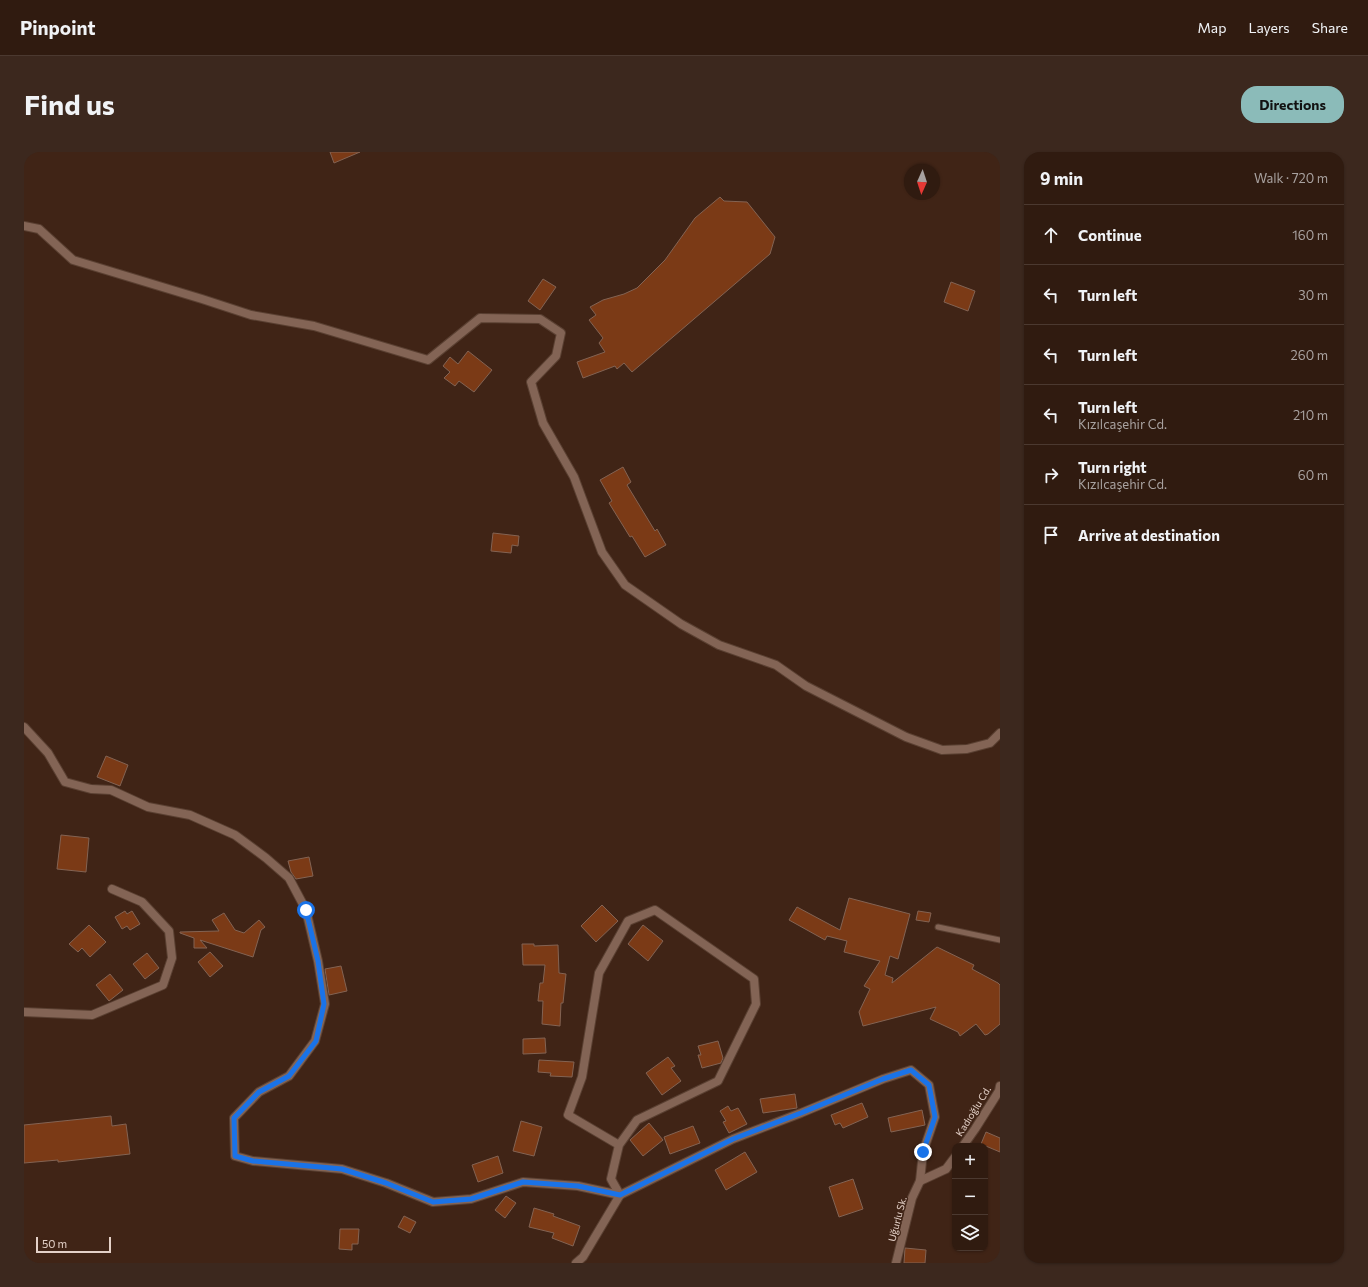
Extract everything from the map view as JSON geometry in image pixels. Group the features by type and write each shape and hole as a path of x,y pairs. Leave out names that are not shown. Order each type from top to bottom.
{"street":[{"path":"24,226 39,229 73,260 251,315 314,326 428,360 480,318 540,319 561,333 556,356 531,382 543,423 574,477 602,552 625,585 681,624 720,644 776,665 806,686 906,737 942,750 954,750 967,749 990,743 1000,733"},
{"path":"24,727 48,753 65,782 91,789 112,790 148,807 190,815 235,835 266,858 289,878 306,910 318,961 324,1004 316,1041 289,1076 259,1092 234,1118 235,1156 253,1161 342,1169 386,1183 433,1202 471,1199 523,1182 578,1186 620,1195"},
{"path":"24,1012 92,1015 163,985 172,958 169,931 142,902 112,889"},
{"path":"619,1145 568,1115 582,1077 599,973 628,921 655,910 754,979 756,1004 718,1081 637,1120 619,1145 611,1179 620,1195"},
{"name":"Uğurlu Sk.","path":"620,1195 733,1139 883,1079 911,1070 929,1085 935,1117 923,1152 920,1181 912,1198 896,1263"},
{"name":"Kadıoğlu Cd.","path":"965,1143 999,1091 1000,1086"},
{"path":"920,1181 946,1169 952,1161"},
{"path":"576,1263 583,1257 620,1195"}],"lane":[{"path":"938,928 1000,940"}],"building":[{"path":"330,152 360,152 334,163"},
{"path":"720,197 724,201 747,202 775,237 770,254 632,372 624,363 617,369 615,366 583,378 577,362 605,352 599,343 603,338 589,320 596,315 590,307 603,300 624,294 637,288 665,260 695,218"},
{"path":"543,279 556,287 540,310 528,301"},
{"path":"951,282 975,291 968,311 944,302"},
{"path":"468,351 492,370 474,392 459,381 455,386 444,378 450,372 443,366 450,357 458,364"},
{"path":"623,467 631,482 627,485 655,531 657,529 666,545 645,557 632,536 630,537 609,503 612,501 600,480"},
{"path":"493,533 519,536 518,546 512,545 511,553 491,551"},
{"path":"106,756 128,765 120,786 97,777"},
{"path":"61,835 89,838 86,872 57,869"},
{"path":"309,857 313,876 296,879 291,872 288,861"},
{"path":"849,898 910,914 898,959 890,956 885,975 893,978 892,983 937,947 974,965 972,969 1000,985 1000,1024 985,1035 976,1024 960,1036 958,1032 930,1019 936,1007 863,1026 859,1012 870,989 864,986 880,961 844,952 847,941 827,936 825,940 789,920 797,907 840,930"},
{"path":"602,905 618,921 596,942 581,926"},
{"path":"125,911 127,914 132,911 140,924 130,930 127,926 122,929 115,917"},
{"path":"918,911 931,913 929,922 916,920"},
{"path":"224,913 235,930 244,933 259,920 265,927 261,930 253,957 200,940 207,948 194,948 194,938 180,933 219,931 212,920"},
{"path":"89,925 106,942 90,957 82,948 78,952 69,944"},
{"path":"643,925 663,941 648,961 628,944"},
{"path":"522,944 534,944 534,946 558,945 559,973 566,974 563,1003 561,1003 560,1026 542,1024 543,1001 538,1001 540,983 543,983 545,965 523,965"},
{"path":"210,952 223,966 210,977 198,962"},
{"path":"147,953 159,968 145,979 133,964"},
{"path":"341,966 347,991 329,995 325,969"},
{"path":"110,974 123,990 109,1001 96,985"},
{"path":"545,1038 546,1053 523,1054 523,1039"},
{"path":"718,1041 723,1058 721,1063 702,1068 698,1055 701,1055 698,1046"},
{"path":"668,1057 675,1066 671,1068 681,1081 662,1095 646,1073"},
{"path":"539,1060 574,1062 572,1077 550,1076 551,1073 538,1072"},
{"path":"795,1094 797,1108 763,1113 760,1099"},
{"path":"862,1103 868,1117 843,1128 840,1123 835,1125 831,1115"},
{"path":"728,1106 731,1111 738,1108 747,1124 729,1133 723,1122 726,1121 720,1111"},
{"path":"922,1110 925,1125 891,1132 888,1118"},
{"path":"111,1116 112,1126 126,1124 130,1154 58,1162 58,1160 24,1163 24,1125"},
{"path":"521,1121 542,1127 534,1156 513,1151"},
{"path":"649,1123 663,1140 643,1156 630,1140"},
{"path":"693,1126 700,1143 670,1154 664,1137"},
{"path":"986,1132 1000,1138 1000,1152 988,1147 988,1143 981,1143"},
{"path":"745,1152 757,1172 726,1190 715,1170"},
{"path":"498,1156 503,1173 478,1182 472,1165"},
{"path":"853,1179 863,1209 839,1217 829,1187"},
{"path":"506,1196 516,1203 505,1218 495,1210"},
{"path":"534,1208 554,1214 553,1216 580,1226 573,1246 552,1238 554,1233 529,1227"},
{"path":"404,1216 416,1222 410,1233 398,1227"},
{"path":"340,1229 359,1229 358,1244 352,1244 352,1250 339,1249"},
{"path":"905,1248 926,1250 925,1263 904,1263"}],"route":[{"path":"306,910 318,961 324,1004 316,1041 289,1076 259,1092 234,1118 235,1156 253,1161 342,1169 386,1183 433,1202 471,1199 523,1182 578,1186 620,1195 733,1139 883,1079 911,1070 929,1085 935,1117 923,1152"}]}
